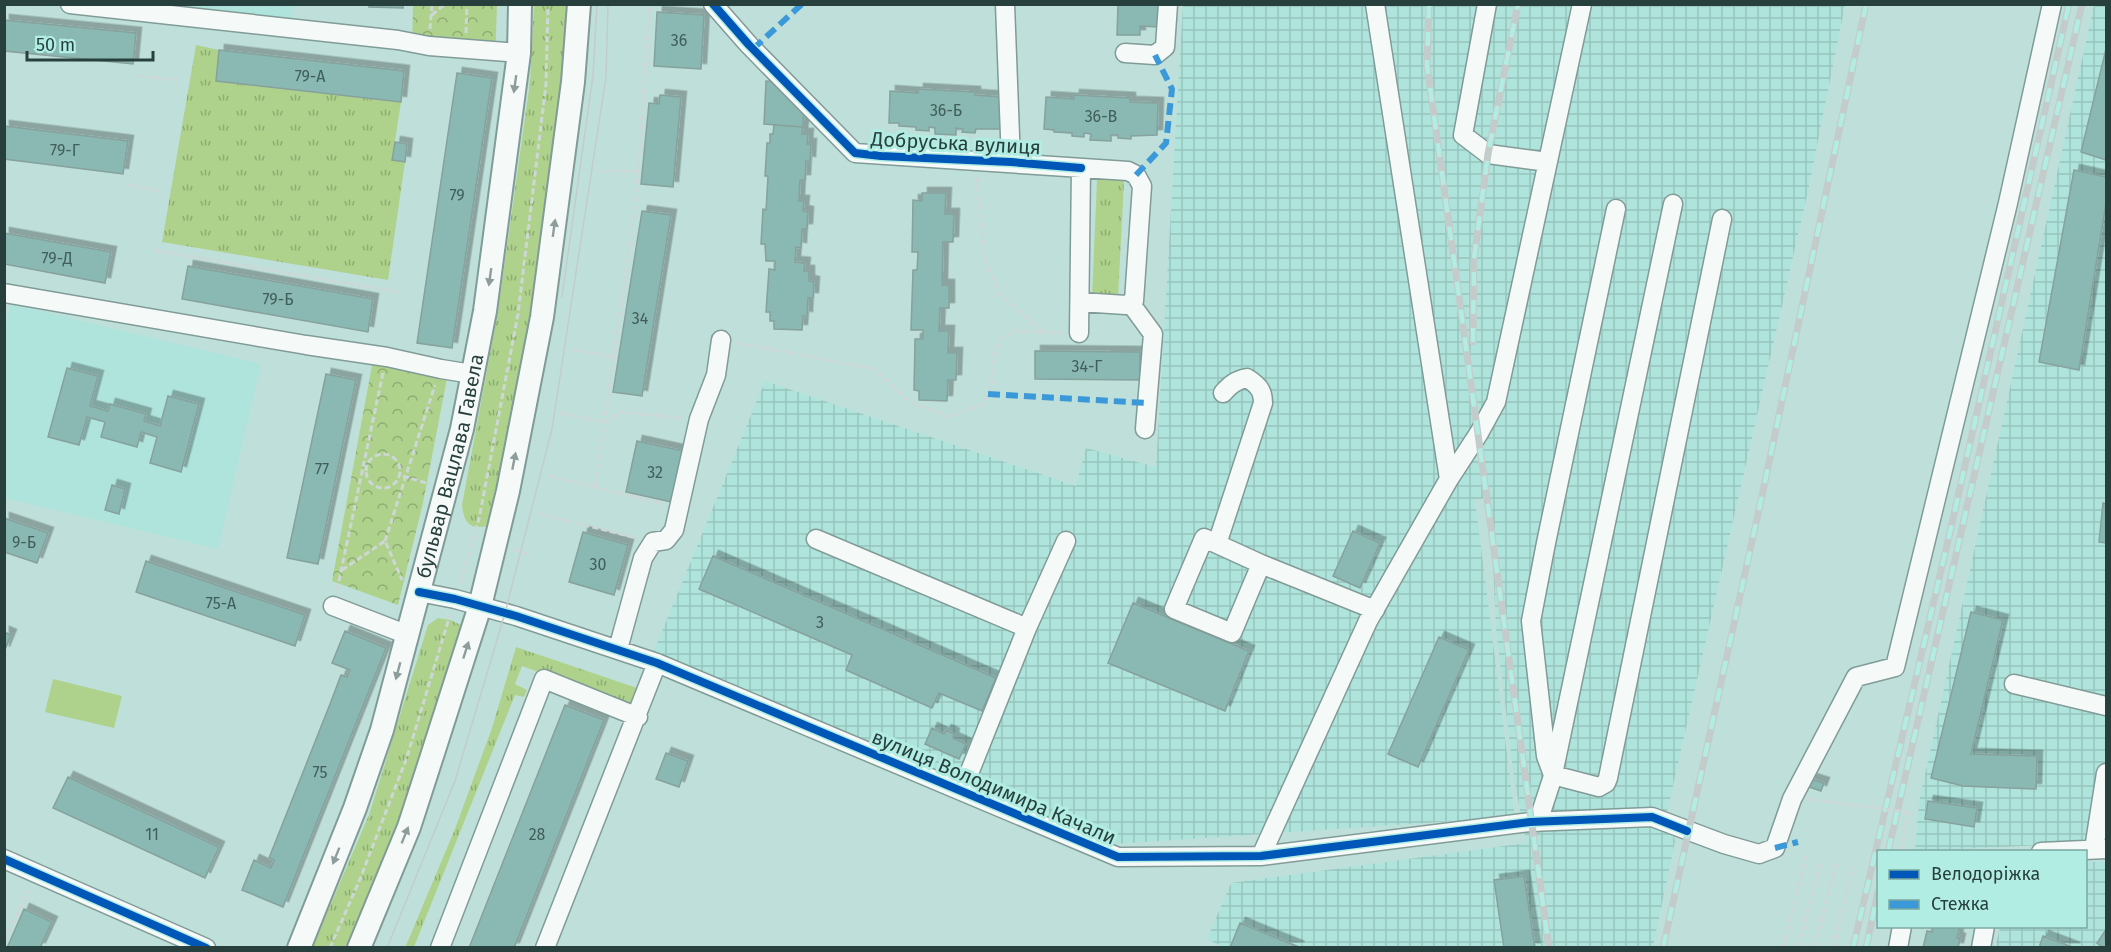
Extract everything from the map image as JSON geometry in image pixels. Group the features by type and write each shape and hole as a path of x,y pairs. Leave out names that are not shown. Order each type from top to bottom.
{"main road":[{"name":"бульвар Вацлава Гавела","path":"299,948 355,808 374,752 408,635 411,587 462,429 485,311 519,53 520,4"},
{"path":"359,948 409,827 480,606 508,491 542,317 573,82 579,4"}],"street":[{"path":"70,4 398,40 429,46 519,53"},
{"name":"Добруська вулиця","path":"712,4 855,153 1128,171 1136,175 1142,186 1135,297 1131,304"},
{"path":"1005,4 1011,162"},
{"path":"1125,53 1155,55 1165,47 1168,4"},
{"path":"1375,4 1449,479"},
{"path":"1487,4 1463,135 1488,154 1548,162"},
{"path":"1261,856 1375,610 1449,479 1496,402 1582,4"},
{"name":"вулиця Володимира Качали","path":"411,587 480,606 657,663 1118,857 1261,856 1538,822 1652,817 1759,854 1775,848 1791,799 1856,676 1896,667 2008,202 2052,4"},
{"path":"1079,333 1081,168"},
{"path":"1538,822 1553,775 1673,204"},
{"path":"1553,775 1546,756 1531,621 1616,209"},
{"path":"1553,775 1599,787 1606,783 1608,778 1722,219"},
{"path":"4,293 387,357 472,374"},
{"path":"1080,302 1131,304 1153,334 1145,429"},
{"path":"618,649 643,558 653,542 666,540 672,535 699,419 716,375 721,340"},
{"path":"1216,544 1263,403 1263,395 1258,385 1247,378 1230,385 1223,393"},
{"path":"1261,564 1232,633 1174,609 1204,538 1261,564 1375,610"},
{"path":"816,539 1027,628"},
{"path":"962,791 1027,628 1066,541"},
{"path":"333,606 408,635"},
{"path":"545,948 638,717 657,663"},
{"path":"440,948 544,679 638,717"},
{"path":"2014,684 2106,706"},
{"path":"2080,850 2100,849 2106,773"},
{"path":"4,859 206,948"},
{"path":"1898,948 1902,928"},
{"path":"1981,948 1985,928"}],"path":[{"path":"429,46 432,4"},
{"path":"431,16 445,4"},
{"path":"466,48 467,4"},
{"path":"595,487 636,199 650,4"},
{"path":"136,76 180,80"},
{"path":"976,160 985,261 1000,294 1044,332"},
{"path":"597,171 638,171"},
{"path":"125,184 162,192"},
{"path":"153,250 398,292"},
{"path":"721,340 874,369 910,402 949,417 981,405 991,389 993,358 1001,339 1016,331 1079,333"},
{"path":"571,349 613,357"},
{"path":"333,606 387,357"},
{"path":"341,571 386,541 441,369"},
{"path":"560,413 604,422 621,412 699,419"},
{"path":"385,453 397,461 400,475 391,487 376,487 367,479 363,469 372,456 385,453"},
{"path":"400,475 433,486"},
{"path":"548,476 680,508"},
{"path":"540,514 653,542"},
{"path":"386,541 411,587"},
{"path":"513,549 532,556"},
{"path":"1805,799 1908,812 1901,850"},
{"path":"1783,948 1806,856"},
{"path":"1798,948 1821,860"},
{"path":"1814,948 1836,863"},
{"path":"1833,948 1853,866"},
{"path":"4,942 31,885"}],"shaded area":[{"path":"149,5 293,5 292,20"},
{"path":"1183,5 1845,5 1808,191 1667,812 1675,841 1653,947 1225,948 1207,939 1231,883 1526,843 1514,778 1496,629 1490,497 1475,500 1515,817 1115,844 654,651 765,381 1076,486 1086,448 1156,467"},
{"path":"2094,5 2106,5 2106,842 1915,850 1919,802"},
{"path":"11,304 261,364 218,549 5,498 4,333"},
{"path":"2087,862 2106,862 2106,947 1995,948 2000,928 2087,928"}],"green space":[{"path":"413,5 497,5 495,60 412,48"},
{"path":"534,5 568,5 566,81 538,314 492,525 479,527 467,522 462,505 498,311 530,82"},
{"path":"196,45 219,50 216,81 401,102 392,160 405,162 388,280 162,242"},
{"path":"1097,179 1124,181 1118,298 1092,297"},
{"path":"373,360 448,373 423,503 398,605 332,581"},
{"path":"438,618 461,625 464,636 399,823 349,947 312,948 369,815 428,625"},
{"path":"516,647 643,690 636,704 630,705 522,666 515,684 527,690 524,697 515,695 414,947 405,948 455,829 492,728"},
{"path":"53,679 122,696 114,728 45,712"}],"building":[{"path":"369,4 403,4 403,8 369,7"},
{"path":"1118,4 1159,4 1158,27 1140,26 1140,35 1117,35"},
{"path":"657,12 704,15 701,69 654,66"},
{"path":"4,20 136,33 133,64 4,51"},
{"path":"2106,49 2106,160 2081,152"},
{"path":"219,50 404,71 401,102 216,81"},
{"path":"457,73 492,78 452,348 417,343"},
{"path":"766,81 782,82 804,107 803,127 764,124"},
{"path":"918,89 975,92 975,95 1003,97 1001,129 976,129 975,133 962,132 963,129 956,128 956,135 935,134 935,128 929,127 929,131 916,130 916,127 889,123 890,91 918,93"},
{"path":"660,95 681,97 673,187 641,184 649,103 659,104"},
{"path":"1074,95 1130,98 1130,102 1158,103 1157,135 1131,136 1131,139 1111,135 1111,141 1090,140 1091,134 1084,133 1084,137 1072,136 1072,133 1044,129 1046,97 1074,99"},
{"path":"774,125 803,127 802,134 808,134 807,144 811,144 810,162 806,161 805,180 800,180 799,201 804,201 803,211 808,212 807,229 802,229 801,248 796,247 795,262 805,263 804,271 809,271 809,281 814,282 813,298 808,298 807,317 803,316 802,330 774,329 774,321 770,321 770,312 766,312 769,269 775,270 775,261 766,261 765,244 761,244 763,209 766,210 767,143 770,143 770,134 773,134"},
{"path":"4,126 128,141 123,174 4,159"},
{"path":"395,142 407,144 405,162 392,160"},
{"path":"2074,170 2106,177 2106,203 2079,370 2039,362"},
{"path":"922,193 946,193 945,214 954,214 953,242 943,242 942,285 949,285 949,308 940,308 939,331 949,331 948,353 957,353 956,380 948,380 947,401 919,400 919,391 914,390 915,339 923,339 923,330 911,330 913,270 917,270 918,252 912,252 913,200 922,201"},
{"path":"642,211 671,215 642,396 613,392"},
{"path":"4,233 111,252 105,283 4,264"},
{"path":"188,266 373,299 368,332 182,299"},
{"path":"1035,351 1140,352 1140,380 1035,379"},
{"path":"67,368 98,376 90,406 108,411 110,404 146,414 144,421 160,426 168,396 199,404 181,472 150,463 157,437 141,432 137,447 101,437 105,422 87,417 79,445 48,437"},
{"path":"326,374 356,380 318,564 287,558"},
{"path":"637,441 683,451 672,502 626,492"},
{"path":"112,485 125,489 119,514 105,510"},
{"path":"2103,503 2106,504 2106,543 2099,542"},
{"path":"4,518 48,533 37,563 4,552"},
{"path":"1353,531 1380,543 1360,588 1333,576"},
{"path":"583,532 628,545 614,595 569,582"},
{"path":"713,556 996,678 982,711 939,693 932,708 846,670 852,655 699,589"},
{"path":"146,561 305,615 295,646 136,592"},
{"path":"1133,603 1249,651 1225,711 1108,663"},
{"path":"1971,612 2003,620 1971,754 2037,756 2036,789 1963,786 1931,778"},
{"path":"345,631 386,648 283,907 242,890 254,860 271,868 274,860 269,858 341,675 347,677 350,670 332,663"},
{"path":"4,632 11,635 4,652"},
{"path":"1439,637 1469,650 1418,767 1388,754"},
{"path":"565,705 604,720 514,948 469,948"},
{"path":"932,728 944,734 946,730 954,734 953,738 966,744 959,759 925,744"},
{"path":"666,753 688,761 679,787 656,779"},
{"path":"68,777 219,847 205,878 53,808"},
{"path":"1811,779 1824,783 1821,791 1809,787"},
{"path":"1928,801 1977,808 1974,827 1925,819"},
{"path":"1524,876 1535,948 1504,948 1494,880"},
{"path":"24,909 52,922 40,948 7,948"},
{"path":"1240,923 1299,947 1230,948"},
{"path":"1933,928 1960,928 1958,948 1923,948 1927,931 1932,932"},
{"path":"2105,931 2106,948 2103,948 2097,943"},
{"path":"2043,936 2075,948 2039,948"}],"tram line":[{"path":"562,297 593,75 597,4"},
{"path":"387,948 455,781 505,613 552,429 606,77 608,4"}],"railway":[{"path":"1429,4 1427,65 1549,948"},
{"path":"1473,342 1474,259 1488,154 1518,4"},
{"path":"1663,948 1866,4"},
{"path":"1853,948 2069,4"},
{"path":"1888,850 2082,4"},
{"path":"1866,948 1877,897"}],"marked path":[{"path":"753,49 802,4"},
{"path":"1136,175 1166,143 1172,89 1155,55"},
{"path":"988,394 1147,403"},
{"path":"1775,848 1798,842"}],"cycle path":[{"path":"713,4 749,45 855,153 1081,168"},
{"path":"419,592 455,599 516,616 657,663 1118,857 1261,856 1530,822 1652,817 1687,831"},
{"path":"4,859 206,948"}]}
